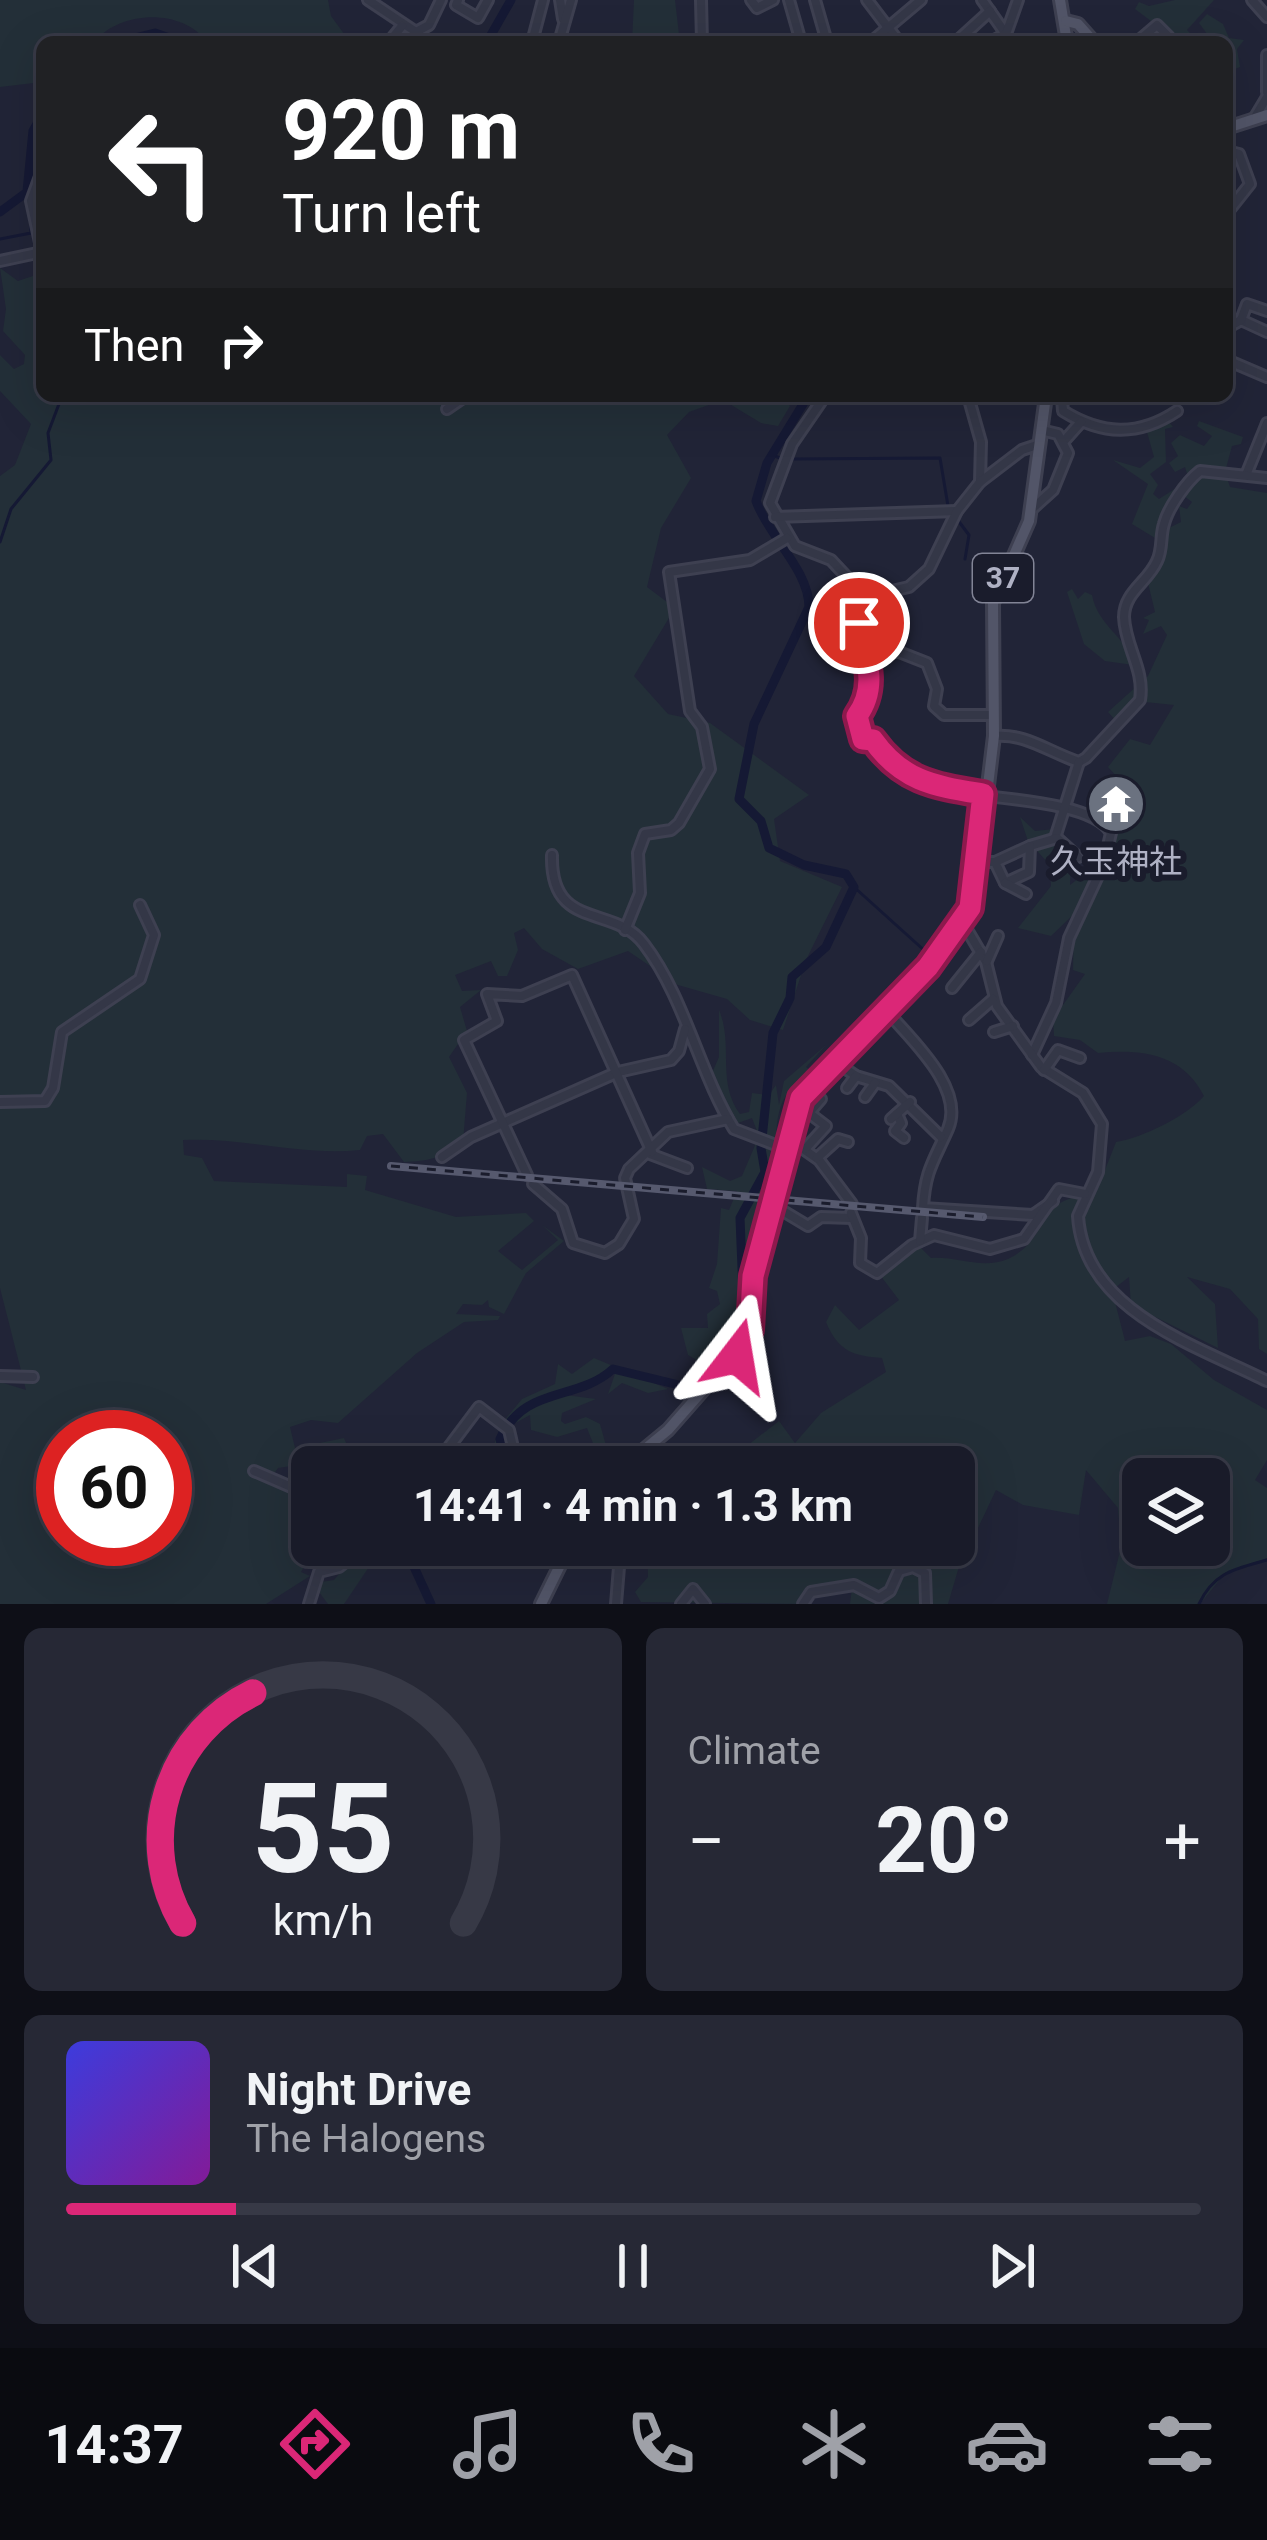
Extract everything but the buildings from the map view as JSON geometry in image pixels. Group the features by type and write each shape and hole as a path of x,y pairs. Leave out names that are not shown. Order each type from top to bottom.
{"main road":[{"path":"1060,0 1067,36"},
{"path":"1066,22 1076,22 1089,36"},
{"name":"37","path":"651,1446 742,1349 750,1330 753,1276 784,1145 801,1098 886,1010 974,901 983,794 994,736 993,603 1032,509 1045,402"},
{"path":"541,1604 560,1566"}],"street":[{"path":"368,0 402,26 422,31 437,2"},
{"path":"458,0 456,5 478,18 488,0"},
{"path":"534,36 543,0"},
{"path":"560,0 564,26"},
{"path":"561,36 571,0"},
{"path":"700,0 702,36"},
{"path":"752,0 757,8 773,0"},
{"path":"789,0 799,36"},
{"path":"815,0 825,36"},
{"path":"867,0 895,36"},
{"path":"880,36 921,0"},
{"path":"982,0 1006,34"},
{"path":"1002,36 1018,0"},
{"path":"1259,2 1267,17"},
{"path":"963,36 990,11"},
{"path":"1144,36 1157,25 1168,36"},
{"path":"394,36 402,26"},
{"path":"1261,116 1267,95 1267,55"},
{"path":"1233,152 1239,154 1250,184 1233,205"},
{"path":"36,186 31,201 36,224"},
{"path":"0,260 36,253"},
{"path":"1233,324 1246,304 1267,311"},
{"path":"1240,320 1267,332"},
{"path":"1233,362 1267,376"},
{"path":"447,409 457,402"},
{"path":"821,402 769,496 786,539 802,551 836,563 861,598 859,627 867,651 867,698 857,716 863,739 873,740 887,760 919,783 1068,808 1106,824 1110,844 1070,938 1056,1003 1032,1054"},
{"path":"970,402 981,442 982,483"},
{"path":"1062,402 1063,411 1094,430 1138,431 1178,411"},
{"path":"1064,441 1081,422"},
{"path":"1246,475 1267,423"},
{"path":"1032,509 1053,490 1068,453 1064,441 1051,429 1039,430"},
{"path":"861,598 909,587 929,569 958,511 982,483 1022,450 1037,445"},
{"path":"1054,838 1068,808 1078,762 1140,700 1138,662 1127,643 1124,612 1160,556 1164,519 1197,472 1267,478"},
{"path":"775,517 958,511"},
{"path":"625,929 640,893 638,853 645,834 671,830 679,823 710,769 702,728 690,711 669,572 750,560 786,539"},
{"path":"867,651 899,652 927,663 937,689 934,706 944,715 995,715"},
{"path":"994,736 1025,737 1078,762"},
{"path":"979,862 994,862 1054,838 1064,840 1078,856"},
{"path":"1005,883 1029,872 1030,846"},
{"path":"552,855 551,875 569,903 585,916 625,929 645,944 728,1119 741,1135 806,1148 818,1159 852,1212 861,1238 860,1263 878,1274 934,1235 990,1249 1024,1239 1059,1190 1084,1194"},
{"path":"994,862 1005,883 1026,894"},
{"path":"0,1102 45,1101 53,1088 62,1033 140,979 154,940 140,905"},
{"path":"962,921 986,962 993,999 1045,1070 1084,1093 1102,1124 1098,1172 1084,1194 1078,1226 1117,1300 1267,1381"},
{"path":"986,962 998,936"},
{"path":"952,988 981,952"},
{"path":"687,1168 651,1153 572,975 521,997 487,994 497,1021 464,1040 530,1179 562,1209 573,1243 605,1253 619,1244 632,1224 625,1178 651,1153 661,1137 678,1128 728,1119"},
{"path":"969,1020 993,999"},
{"path":"886,1010 937,1072 950,1109 927,1167 920,1243"},
{"path":"994,1032 1013,1026"},
{"path":"442,1157 618,1072 674,1058 686,1028"},
{"path":"1045,1070 1058,1050 1080,1058"},
{"path":"833,1060 856,1076 890,1086 941,1137"},
{"path":"847,1088 856,1076"},
{"path":"865,1097 875,1083"},
{"path":"806,1148 830,1128 808,1113 821,1099"},
{"path":"904,1138 895,1131 902,1123 894,1117 910,1102"},
{"path":"818,1159 838,1138 848,1142"},
{"path":"923,1212 1033,1215 1053,1201"},
{"path":"773,1204 808,1226 821,1217 852,1212"},
{"path":"0,1376 33,1377"},
{"path":"450,1446 479,1407 504,1427 511,1446"},
{"path":"254,1471 291,1487"},
{"path":"310,1604 319,1572 340,1566"},
{"path":"616,1604 619,1566"},
{"path":"803,1604 811,1592 848,1585 879,1598 890,1591 899,1571 913,1567 925,1573 926,1604"},
{"path":"681,1604 693,1589 705,1604"}],"shaded area":[{"path":"0,0 328,0 331,16 346,36 201,36 183,23 135,19 101,36 36,36 36,83 0,87"},
{"path":"634,0 675,0 679,34 632,36"},
{"path":"1214,0 1187,30 1193,36 1171,36 1135,9 1139,2 1149,6"},
{"path":"1207,14 1223,24 1228,36 1209,36 1199,23"},
{"path":"1233,39 1244,40 1237,49 1240,67 1233,70"},
{"path":"0,268 18,281 36,275 36,402 717,402 689,412 667,435 691,478 661,528 647,587 675,608 634,676 668,714 710,723 809,795 774,819 780,861 842,887 806,960 783,1030 750,1020 727,999 678,985 628,951 578,969 542,949 524,928 514,933 518,950 507,976 498,976 491,961 455,975 462,991 481,990 460,1007 467,1031 449,1057 467,1093 463,1142 449,1152 404,1162 383,1134 367,1136 360,1150 338,1151 183,1140 184,1155 202,1158 214,1181 347,1187 347,1174 367,1176 365,1190 456,1217 526,1213 534,1221 498,1251 522,1270 558,1240 542,1225 564,1241 526,1273 504,1314 489,1307 488,1300 482,1305 463,1304 456,1314 500,1316 498,1320 464,1322 417,1353 338,1423 311,1420 290,1427 295,1446 291,1466 278,1468 272,1476 291,1487 291,1566 305,1566 301,1572 310,1576 266,1604 0,1604 0,1382 26,1390 0,1288 0,476 15,465 31,424 0,391 0,355 14,369 24,364 25,355 3,331 6,309"},
{"path":"726,402 786,402 790,406 778,426 761,423"},
{"path":"1167,420 1173,427 1165,429 1166,462 1150,474 1158,485 1153,494 1159,499 1184,483 1161,517 1157,558 1155,538 1132,524 1148,484 1113,460 1140,468 1154,457 1147,432"},
{"path":"1199,421 1243,437 1241,444 1232,446 1225,472 1230,487 1267,493 1267,1354 1259,1349 1258,1319 1230,1289 1187,1277 1215,1304 1218,1348 1131,1305 1129,1277 1112,1290 1125,1341 1150,1336 1171,1344 1214,1380 1267,1410 1267,1460 1255,1480 1267,1488 1267,1558 1225,1573 1200,1604 1107,1604 1121,1547 1118,1508 1086,1470 1079,1515 1023,1505 996,1490 975,1534 975,1446 748,1446 779,1421 795,1443 821,1413 886,1372 882,1358 855,1353 836,1340 826,1322 835,1305 859,1330 899,1300 880,1275 918,1245 931,1258 989,1263 1008,1259 1031,1241 1060,1203 1096,1193 1116,1142 1163,1125 1204,1096 1172,1062 1130,1052 1098,1053 1080,1040 1054,1036 1053,1019 1085,974 1073,970 1074,914 1051,936 1018,928 1051,886 1050,865 1028,841 1020,817 1035,831 1054,829 1065,842 1071,861 1070,885 1110,854 1110,822 1099,795 1118,778 1108,767 1130,739 1150,745 1174,705 1145,702 1119,724 1108,712 1148,676 1167,635 1161,626 1143,634 1149,620 1143,618 1155,612 1148,583 1158,569 1167,529 1181,522 1179,506 1187,509 1192,502 1184,496 1190,484 1185,467 1175,472 1169,463 1178,456 1171,443 1180,435 1204,446 1212,436 1197,426"},
{"path":"1072,589 1078,599 1085,592 1092,595 1133,665 1105,661 1084,644 1067,592"},
{"path":"719,1010 729,1089 740,1114 749,1112 752,1093 769,1095 776,1085 779,1105 784,1081 826,1045 806,1067 814,1073 788,1093 781,1107 774,1179 749,1240 754,1243 740,1330 710,1368 688,1355 681,1328 708,1328 707,1314 720,1304 717,1291 709,1288 717,1264 721,1208 729,1210 737,1191 707,1189 702,1167 730,1181 742,1176 759,1136 752,1118 738,1123 734,1119 712,1073 719,1057"},
{"path":"594,1358 668,1389 648,1393 622,1383 608,1394 616,1371 609,1368 565,1395 596,1399 562,1413 561,1421 586,1417 600,1424 606,1446 594,1446 587,1428 557,1437 531,1430 530,1415 510,1426 506,1446 493,1446 503,1422 522,1399 555,1384 558,1364 572,1374"},
{"path":"344,1438 347,1446 305,1446"},
{"path":"346,1566 370,1566 344,1604 328,1604 316,1588 334,1580"},
{"path":"648,1566 960,1566 948,1604 850,1604 852,1588 812,1596 808,1604 641,1602 635,1592 648,1577"}],"waterway":[{"path":"490,36 511,0"},
{"path":"1012,28 1019,9"},
{"path":"143,36 164,36"},
{"path":"0,212 27,192 36,126"},
{"path":"0,239 31,233 30,214"},
{"path":"0,542 11,509 51,460 48,433 60,402"},
{"path":"733,1350 744,1316 740,1218 765,1172 761,1148 773,1033 790,998 792,977 826,947 854,887 846,874 804,865 769,848 761,821 739,799 754,724 809,607 803,580 756,501 767,463 804,402"},
{"path":"974,402 981,430"},
{"path":"985,445 985,477"},
{"path":"772,455 780,458"},
{"path":"789,459 940,458 948,506"},
{"path":"957,519 969,535 965,559"},
{"path":"854,887 926,952"},
{"path":"502,1446 500,1439 510,1422 523,1410 613,1369 683,1386 718,1367"},
{"path":"1199,1604 1219,1578 1267,1560"},
{"path":"414,1566 431,1604"}],"railway":[{"path":"391,1166 983,1217"}],"place":[{"name":"久玉神社","path":"1116,804"}],"route":[{"path":"737,1356 750,1330 753,1276 801,1098 814,1078 928,967 954,934 976,890 983,794 919,783 887,760 873,740 863,739 857,716 867,698 870,669 859,623"}]}
